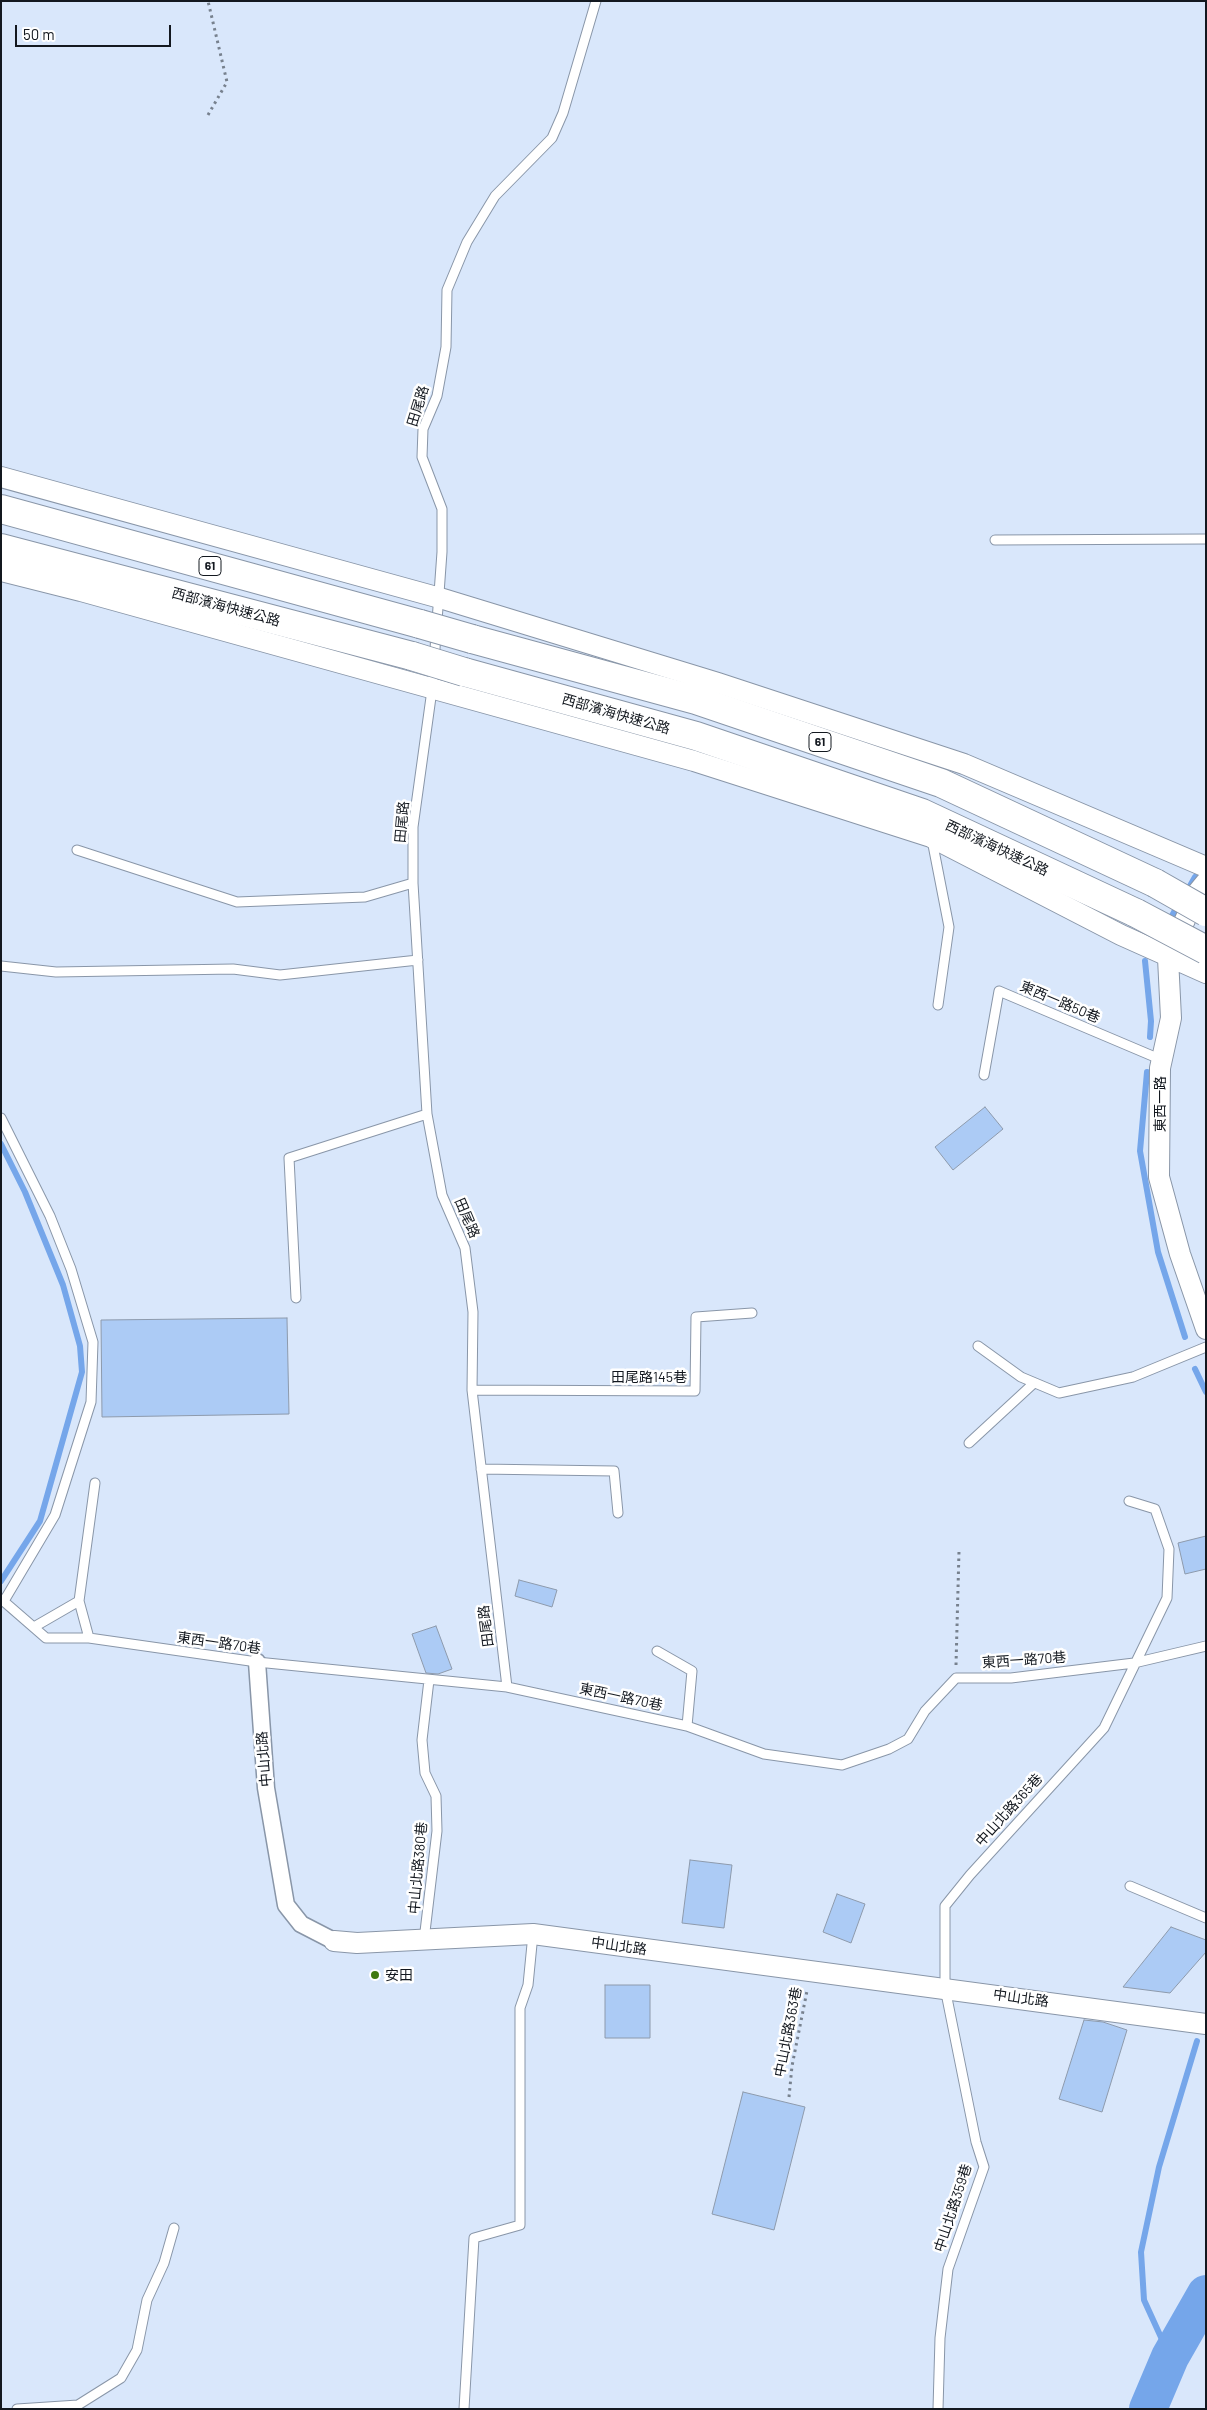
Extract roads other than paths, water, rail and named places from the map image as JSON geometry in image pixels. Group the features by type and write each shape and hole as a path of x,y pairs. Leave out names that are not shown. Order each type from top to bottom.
{"highway":[{"name":"61","path":"1,509 696,700 942,783 1155,883 1206,912"},
{"name":"西部濱海快速公路","path":"1,548 412,656 696,736 922,814 1136,913 1206,950"}],"street":[{"path":"1,477 440,598 718,683 964,764 1206,867"},
{"path":"1,571 81,591 694,762 931,837 1168,958 1206,973"},
{"name":"東西一路","path":"1206,882 1198,893 1168,958 1171,1018 1162,1060 1159,1177 1180,1254 1206,1329"},
{"name":"中山北路","path":"257,1662 266,1788 286,1905 301,1924 334,1940 356,1942 424,1940 533,1934 1206,2024"}],"lane":[{"name":"田尾路","path":"507,1687 472,1390 473,1312 465,1248 442,1195 427,1114 413,883 413,827 432,690 440,598 442,509 422,457 423,429 436,396 446,347 448,290 467,242 495,196 552,138 563,113 596,1"},
{"path":"995,540 1206,539"},
{"path":"931,837 949,927 938,1005"},
{"path":"77,850 237,902 365,897 413,883"},
{"path":"1,966 56,972 234,969 280,975 418,960"},
{"name":"東西一路50巷","path":"984,1075 998,991 1162,1060"},
{"path":"296,1298 289,1158 427,1114"},
{"path":"1,1118 53,1225 71,1270 93,1342 91,1402 54,1515 3,1600"},
{"name":"田尾路145巷","path":"472,1390 695,1392 696,1317 752,1313"},
{"path":"978,1346 1021,1377 1059,1393 1134,1377 1206,1347"},
{"path":"969,1443 1034,1383"},
{"path":"481,1469 614,1471 618,1513"},
{"path":"89,1638 79,1601 95,1483"},
{"name":"中山北路365巷","path":"945,1988 945,1906 970,1875 1104,1728 1167,1598 1169,1549 1155,1509 1129,1501"},
{"name":"東西一路70巷","path":"3,1600 46,1638 89,1638 257,1662 507,1687 687,1726 764,1754 842,1765 889,1749 908,1739 925,1711 956,1678 1011,1678 1134,1663 1206,1646"},
{"path":"34,1627 79,1601"},
{"path":"657,1651 692,1671 687,1726"},
{"name":"中山北路380巷","path":"424,1940 437,1831 436,1796 425,1773 422,1740 428,1680"},
{"path":"1130,1886 1206,1918"},
{"path":"464,2409 474,2238 520,2225 520,2008 528,1985 533,1934"},
{"name":"中山北路359巷","path":"938,2409 940,2338 948,2269 984,2166 976,2142 945,1988"},
{"path":"17,2409 79,2407 121,2378 137,2350 147,2300 164,2262 174,2228"}],"waterway":[{"path":"1186,893 1195,877"},
{"path":"1168,923 1179,903"},
{"path":"1145,961 1151,1021 1150,1037"},
{"path":"1147,1072 1140,1151 1158,1252 1185,1337"},
{"path":"1,1144 25,1192 63,1285 80,1346 82,1372 40,1521 1,1581"},
{"path":"1195,1369 1206,1392"},
{"path":"1170,2357 1144,2300 1141,2252 1159,2167 1197,2041"},
{"path":"1148,2409 1170,2357 1206,2294"}],"place":[{"name":"安田","path":"375,1975"}]}
